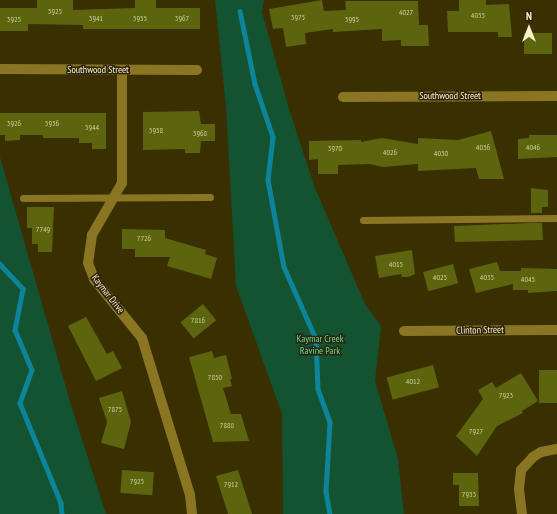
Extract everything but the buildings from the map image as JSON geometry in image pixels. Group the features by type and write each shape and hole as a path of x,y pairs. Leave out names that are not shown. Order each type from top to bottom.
{"street":[{"name":"Southwood Street","path":"0,69 197,70"},
{"name":"Kaymar Drive","path":"122,70 123,178 116,197 92,235 88,254 90,269 94,279 142,338 190,495 192,514"},
{"name":"Southwood Street","path":"343,97 557,96"},
{"name":"Clinton Street","path":"404,331 557,330"},
{"path":"522,514 519,489 521,470 533,456 557,449"}],"lane":[{"path":"23,198 210,197"},
{"path":"363,220 557,218"}],"green space":[{"name":"Kaymar Creek Ravine Park","path":"215,0 264,0 262,12 289,109 315,188 365,304 381,326 375,381 398,459 404,514 283,514 282,414 236,286 226,107"},
{"path":"0,157 71,405 106,514 0,514"}],"waterway":[{"path":"240,11 255,84 273,137 268,180 284,267 316,339 318,389 330,422 326,492 330,514"},
{"path":"0,264 23,289 15,330 32,370 20,403 61,503 62,514"}]}
